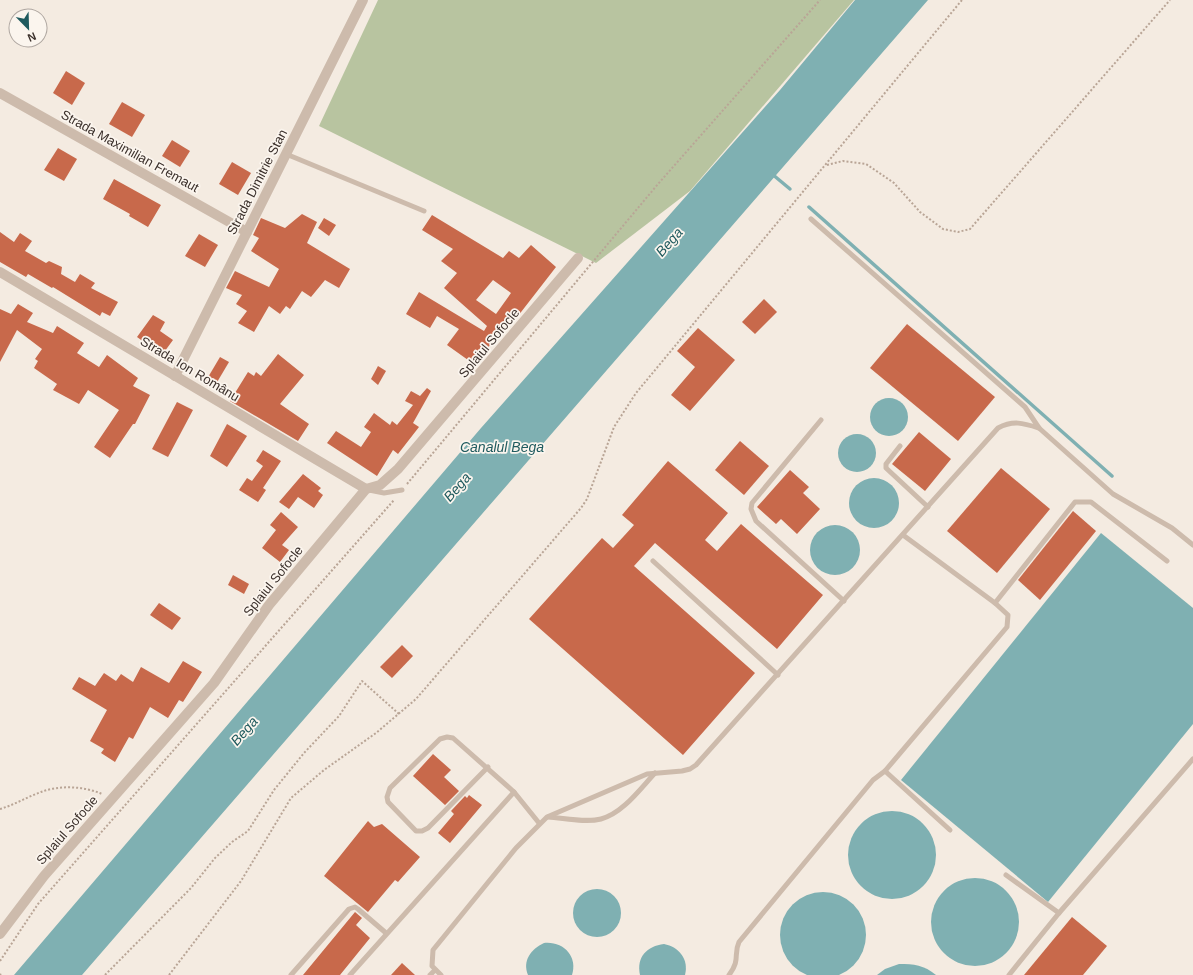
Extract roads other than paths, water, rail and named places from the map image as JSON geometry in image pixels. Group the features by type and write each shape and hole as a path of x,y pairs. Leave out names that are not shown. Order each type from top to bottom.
{"street":[{"name":"Strada Dimitrie Stan","path":"175,376 363,0"},
{"name":"Strada Maximilian Fremaut","path":"0,93 247,232"},
{"name":"Splaiul Sofocle","path":"0,934 44,876 214,683 269,605 366,489 380,485 398,469 578,258"},
{"name":"Strada Ion Românu","path":"0,272 366,489"}],"lane":[{"path":"286,154 424,212"},
{"path":"811,218 1025,407 1039,428 1113,494 1172,528 1193,545"},
{"path":"821,420 752,503 751,509 756,520 844,601"},
{"path":"441,975 435,970 431,960 433,950 516,848 539,823 547,817 647,774 690,769 778,675 998,428 1008,423 1020,422 1039,428"},
{"path":"900,446 886,464 886,468 928,507"},
{"path":"366,489 384,493 402,490"},
{"path":"995,603 1075,502 1091,502 1167,561"},
{"path":"729,975 737,960 736,949 740,942 873,780 885,771 1003,634 1009,621 1008,615 995,603 903,535"},
{"path":"653,561 778,675"},
{"path":"488,767 428,828 422,831 416,831 388,802 387,797 390,788 440,739 453,738 488,767 514,792 539,823"},
{"path":"1009,975 1059,913 1193,759"},
{"path":"885,771 950,830"},
{"path":"547,817 588,820 601,819 619,810 655,773"},
{"path":"350,975 386,933 514,792"},
{"path":"1006,875 1059,913"},
{"path":"291,975 349,909 358,909 386,933"},
{"path":"430,975 435,970"}],"water":[{"name":"Canalul Bega","path":"855,0 928,0 82,975 14,975 481,428 780,90"},
{"path":"889,398 899,401 905,407 908,417 905,427 899,433 889,436 879,433 873,427 870,417 873,407 879,401"},
{"path":"857,434 867,437 873,443 876,453 873,463 867,469 857,472 847,469 841,463 838,453 841,443 847,437"},
{"path":"869,478 879,478 892,485 899,498 899,508 892,521 879,528 869,528 860,524 853,517 849,508 849,498 853,489 860,482"},
{"path":"830,525 840,525 853,532 860,545 860,555 853,568 840,575 830,575 821,571 814,564 810,555 810,545 814,536 821,529"},
{"path":"1101,533 1193,608 1193,724 1048,902 901,780"},
{"path":"892,811 909,814 923,824 933,838 936,855 933,872 923,886 909,896 892,899 875,896 861,886 851,872 848,855 851,838 861,824 875,814"},
{"path":"975,878 992,881 1006,891 1016,905 1019,922 1016,939 1006,953 992,963 975,966 958,963 944,953 934,939 931,922 934,905 944,891 958,881"},
{"path":"597,889 606,891 614,896 619,904 621,913 619,922 614,930 606,935 597,937 588,935 580,930 575,922 573,913 575,904 580,896 588,891"},
{"path":"815,892 831,892 840,895 854,904 863,918 866,927 866,943 863,952 854,966 840,975 831,978 815,978 799,971 792,966 787,959 780,943 780,927 787,911 792,904 799,899"},
{"path":"544,943 557,944 567,951 573,962 572,975 528,975 526,965 529,956 535,949"},
{"path":"664,944 674,948 682,955 686,964 685,975 640,975 640,963 644,954 653,947"},
{"path":"899,964 919,966 936,975 877,975 885,969"}],"waterway":[{"path":"772,174 790,189"},
{"path":"809,207 1112,476"}],"water label":[{"name":"Bega","path":"669,242"},
{"name":"Bega","path":"457,487"},
{"name":"Bega","path":"244,731"}]}
